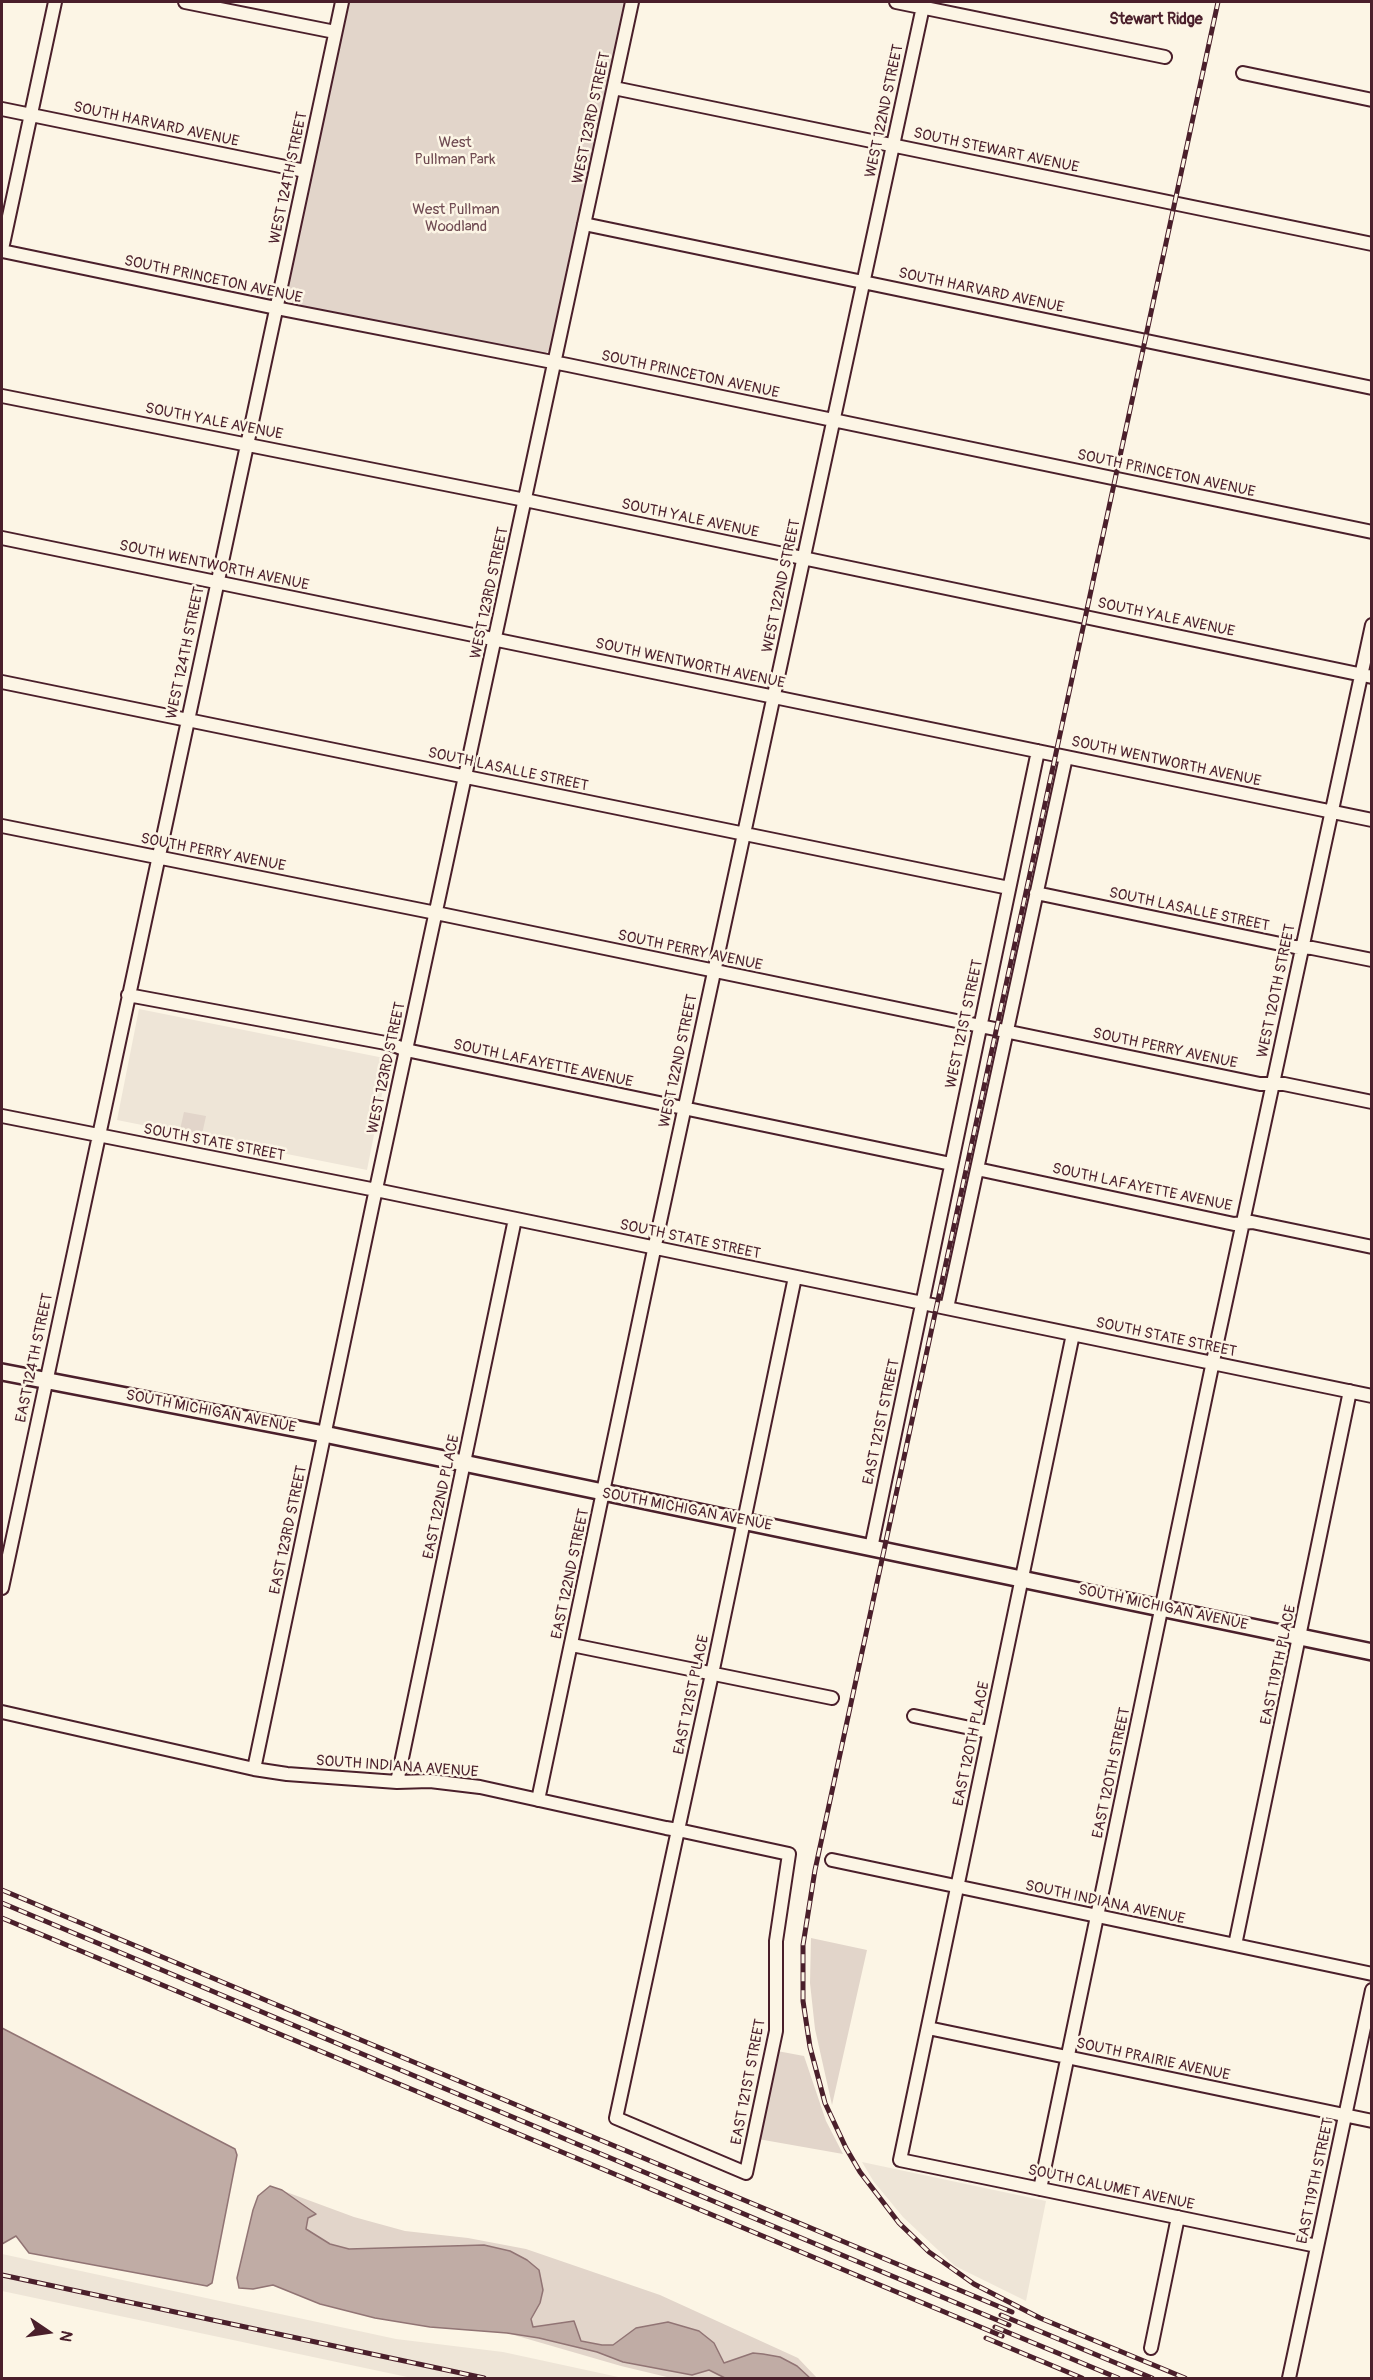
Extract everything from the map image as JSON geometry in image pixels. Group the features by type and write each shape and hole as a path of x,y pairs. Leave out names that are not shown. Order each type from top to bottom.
{"main road":[{"name":"SOUTH MICHIGAN AVENUE","path":"2,1372 324,1434 603,1494 1371,1652"}],"street":[{"path":"2,250 54,2"},
{"path":"186,2 335,32"},
{"name":"WEST 124TH STREET","path":"98,1135 342,2"},
{"name":"WEST 123RD STREET","path":"376,1190 633,2"},
{"path":"896,2 923,4 1165,57"},
{"name":"WEST 122ND STREET","path":"654,1248 923,4"},
{"path":"1243,73 1371,100"},
{"name":"SOUTH STEWART AVENUE","path":"614,88 1371,244"},
{"name":"SOUTH HARVARD AVENUE","path":"2,109 305,171"},
{"name":"SOUTH HARVARD AVENUE","path":"584,224 1371,388"},
{"name":"SOUTH PRINCETON AVENUE","path":"2,250 276,308 555,362 1371,532"},
{"name":"SOUTH YALE AVENUE","path":"2,396 247,443 1366,675"},
{"name":"SOUTH WENTWORTH AVENUE","path":"2,538 1371,820"},
{"name":"WEST 120TH STREET","path":"1212,1363 1331,812 1366,675 1371,625"},
{"name":"SOUTH LASALLE STREET","path":"2,682 1010,888"},
{"name":"WEST 121ST STREET","path":"922,1303 1038,751"},
{"path":"947,1308 1066,757"},
{"name":"SOUTH PERRY AVENUE","path":"2,826 436,913 1260,1084 1284,1084 1371,1102"},
{"name":"SOUTH LASALLE STREET","path":"1036,893 1371,960"},
{"name":"SOUTH LAFAYETTE AVENUE","path":"128,995 391,1044 406,1050 951,1164"},
{"name":"SOUTH STATE STREET","path":"2,1116 376,1190 1371,1396"},
{"name":"EAST 124TH STREET","path":"2,1588 98,1135"},
{"name":"SOUTH LAFAYETTE AVENUE","path":"977,1169 1234,1224 1252,1222 1371,1247"},
{"name":"EAST 123RD STREET","path":"254,1769 376,1190"},
{"name":"EAST 122ND PLACE","path":"397,1782 515,1219"},
{"name":"EAST 122ND STREET","path":"538,1800 654,1248"},
{"name":"EAST 121ST PLACE","path":"746,2173 616,2118 795,1277"},
{"name":"EAST 121ST STREET","path":"871,1548 922,1303"},
{"name":"EAST 120TH PLACE","path":"900,2160 1073,1334"},
{"name":"EAST 120TH STREET","path":"1040,2189 1212,1363"},
{"name":"EAST 119TH PLACE","path":"1235,1945 1350,1391"},
{"path":"572,1645 832,1698"},
{"name":"SOUTH INDIANA AVENUE","path":"2,1712 254,1769 287,1774 397,1782 430,1781 480,1787 789,1854"},
{"path":"914,1716 989,1732"},
{"name":"EAST 121ST STREET","path":"746,2173 776,2031 776,1941 789,1854"},
{"name":"SOUTH INDIANA AVENUE","path":"832,1860 1371,1974"},
{"name":"EAST 119TH STREET","path":"1289,2379 1371,1990"},
{"name":"SOUTH PRAIRIE AVENUE","path":"928,2028 1371,2121"},
{"name":"SOUTH CALUMET AVENUE","path":"900,2160 1317,2246"},
{"path":"1151,2348 1178,2217"}],"shaded area":[{"path":"139,1009 389,1059 367,1170 117,1120"},
{"path":"2,2028 235,2149 237,2155 212,2283 207,2286 29,2253 16,2236 2,2244"},
{"path":"862,2162 1046,2201 1026,2301 955,2266 903,2217 874,2182"},
{"path":"270,2186 282,2190 316,2214 308,2218 306,2229 330,2244 349,2249 484,2245 510,2251 527,2260 539,2270 543,2290 540,2303 531,2319 533,2327 574,2321 581,2341 613,2345 636,2328 668,2322 699,2331 714,2343 724,2363 753,2353 763,2354 780,2357 797,2366 810,2378 725,2378 709,2370 692,2375 623,2362 597,2352 539,2338 430,2327 375,2318 320,2304 273,2285 253,2289 239,2288 237,2278 253,2210 258,2196"},
{"path":"2,2254 396,2339 503,2352 623,2378 412,2378 2,2291"}],"green space":[{"name":"West Pullman Park","path":"349,2 626,2 551,349 544,354 293,304 287,293"},
{"path":"184,1112 206,1116 202,1134 180,1130"},
{"path":"811,1938 867,1950 832,2105 815,2029 810,1983"},
{"path":"777,2051 804,2056 826,2121 843,2154 758,2139"},
{"path":"270,2186 354,2217 405,2231 468,2238 526,2249 660,2295 798,2358 817,2378 671,2378 507,2333 375,2318 273,2285 240,2288 258,2196"}],"railway":[{"path":"1185,2378 1040,2318 974,2284 929,2252 899,2223 860,2172 825,2103 810,2047 803,2001 803,1945 815,1870 1218,2"},
{"path":"2,1890 1012,2312"},
{"path":"2,1903 1009,2325"},
{"path":"2,1918 1002,2336"},
{"path":"2,2275 484,2378"},
{"path":"1001,2315 1152,2378"},
{"path":"995,2327 1118,2378"},
{"path":"986,2338 1082,2378"}],"district":[{"name":"Stewart Ridge","path":"1156,20"}],"park label":[{"name":"West Pullman Woodland","path":"456,218"}]}
